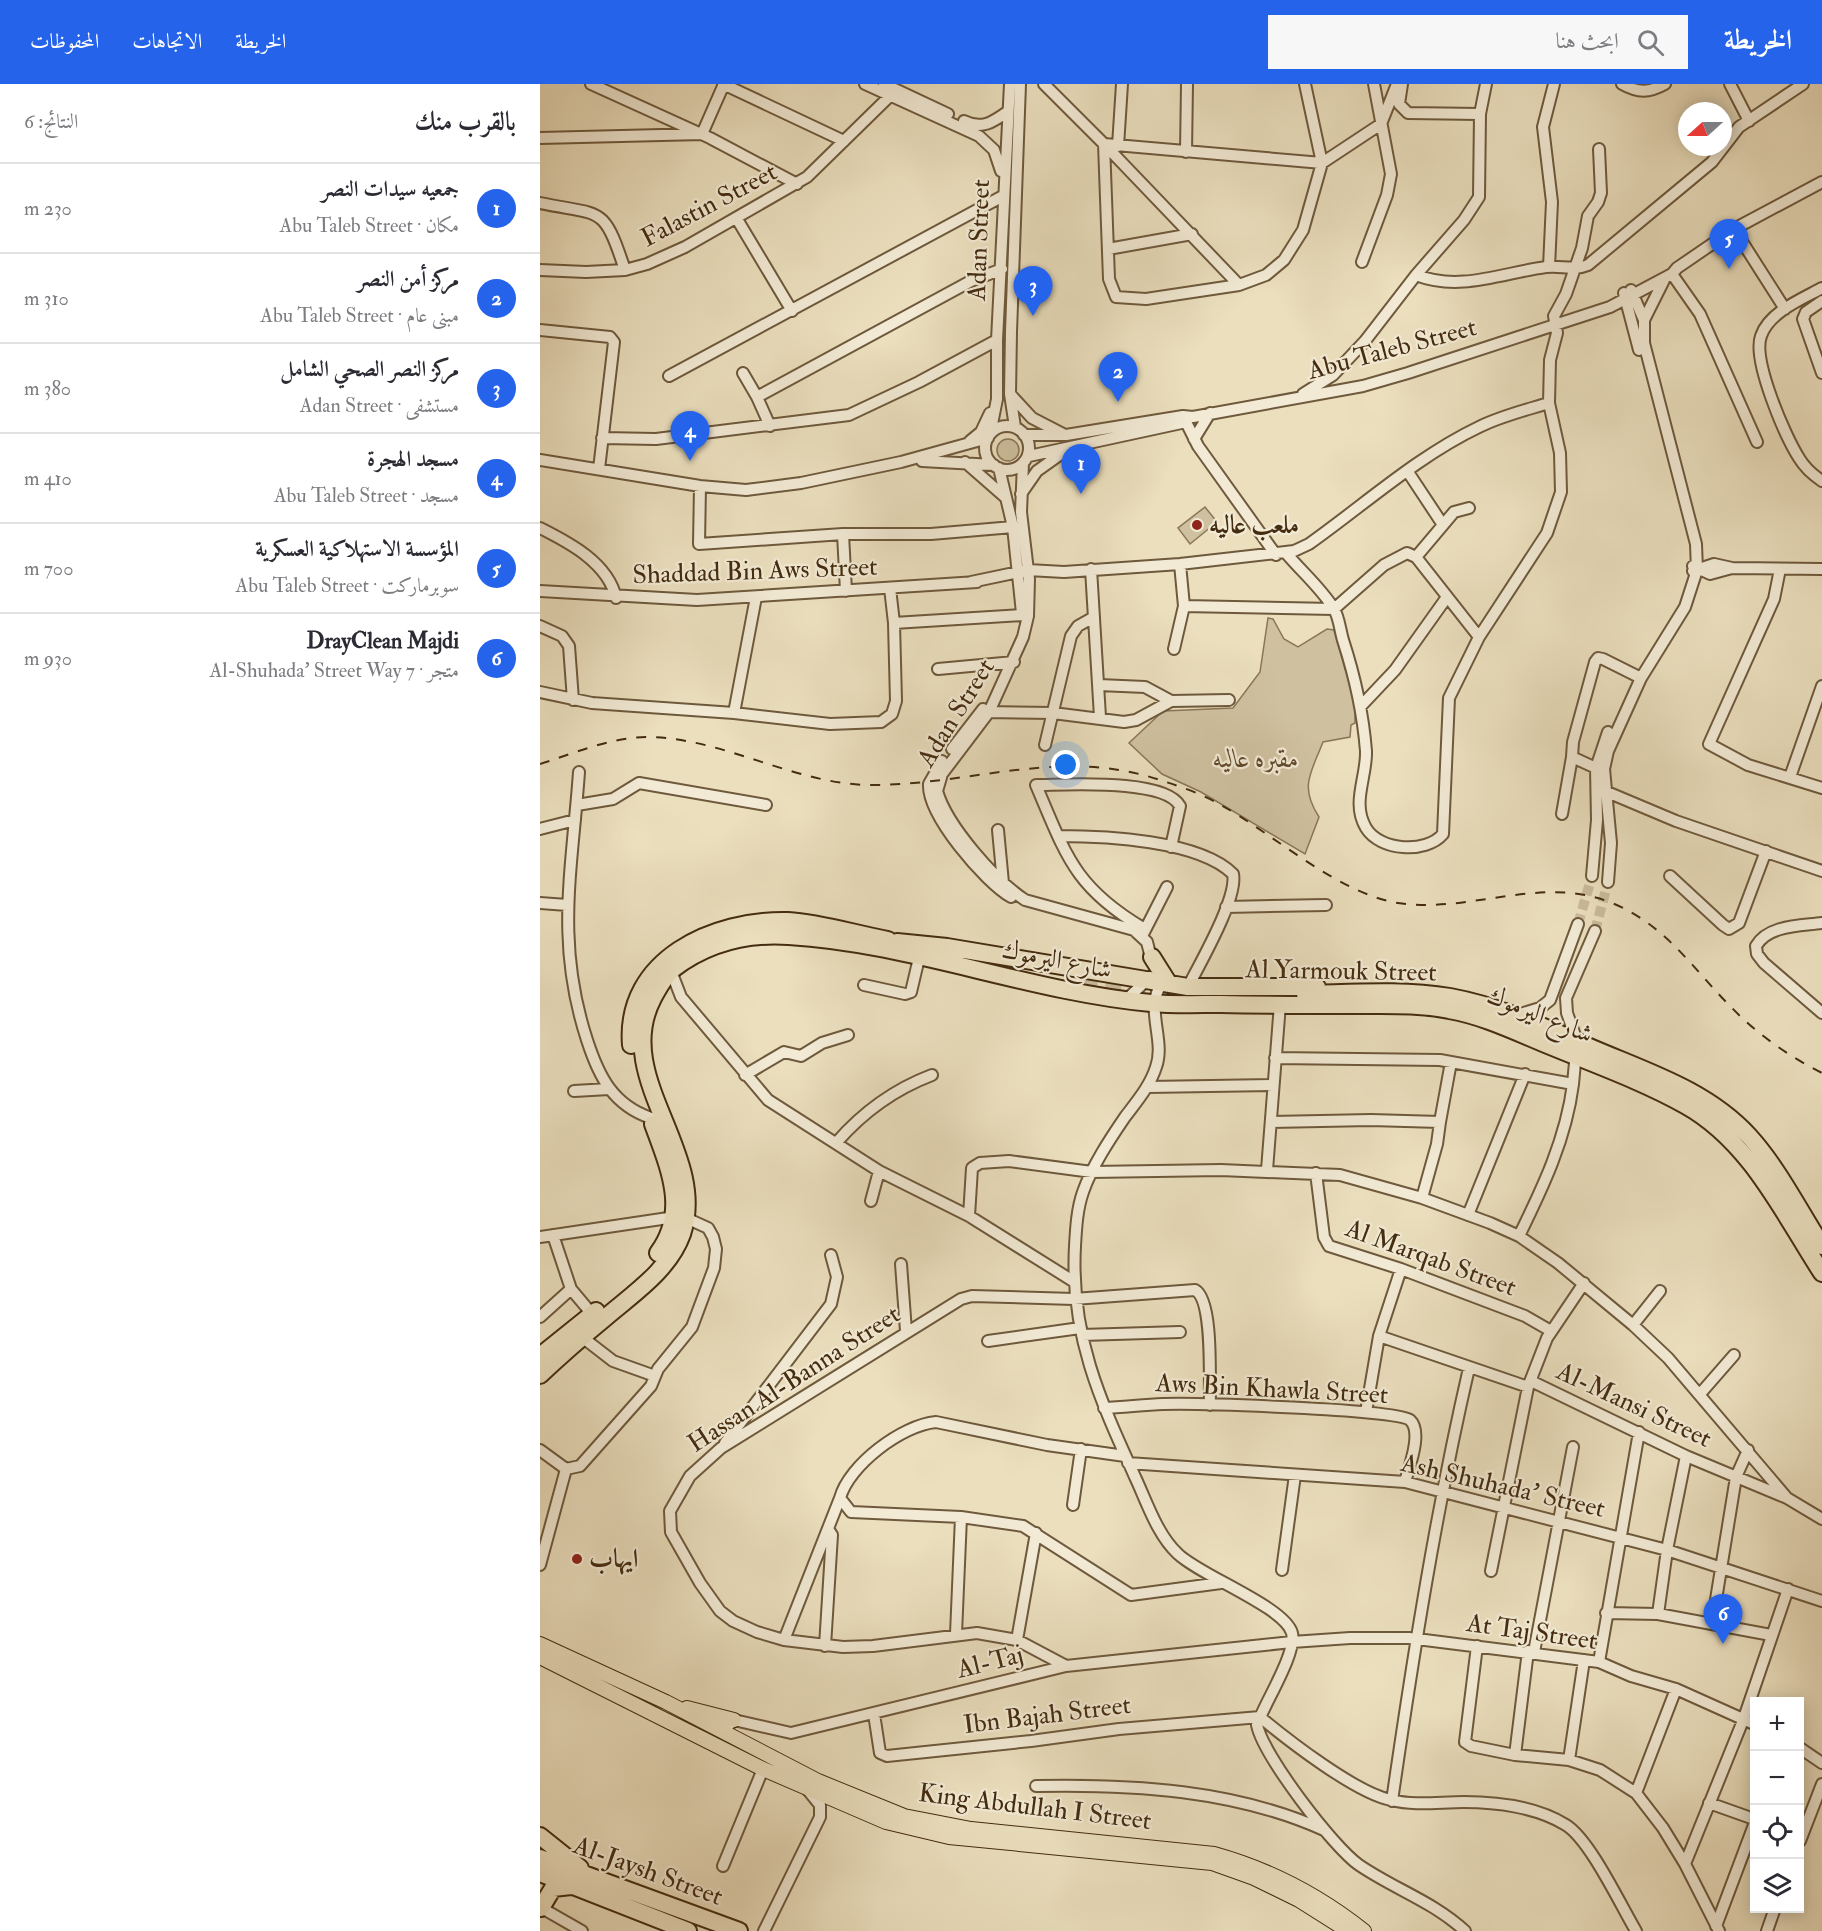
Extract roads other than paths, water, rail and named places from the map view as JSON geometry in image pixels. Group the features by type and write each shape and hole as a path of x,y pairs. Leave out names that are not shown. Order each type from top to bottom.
{"highway":[{"path":"544,1348 592,1314 653,1261 680,1218 673,1180 651,1118 632,1050 633,1014 641,991 651,974 676,950 716,932 768,921 792,922 832,928 957,957 1082,980"},
{"name":"شارع اليرموك","path":"540,1375 654,1276 676,1246 680,1218 687,1201 684,1177 652,1092 643,1048 645,1016 658,987 671,971 708,948 730,940 753,936 795,937 919,958 1126,1000 1155,987 1280,1004 1417,1006 1449,1010 1576,1048 1680,1102 1718,1127 1749,1160 1822,1273"},
{"path":"897,942 947,947 1104,975 1155,987 1374,987 1389,992"},
{"path":"1152,957 1155,987"},
{"path":"1098,995 1104,984 1104,975"},
{"name":"Al Yarmouk Street","path":"1155,987 1195,996 1389,992 1451,998 1516,1015 1576,1048 1695,1093 1731,1119 1766,1157 1822,1246"},
{"path":"540,1836 595,1880"},
{"name":"Al-Jaysh Street","path":"540,1858 739,1931"},
{"name":"Al-Jaysh Street","path":"540,1873 688,1931"},
{"path":"540,1907 553,1888 572,1886"}],"main road":[{"name":"King Abdullah I Street","path":"540,1644 666,1702 835,1789 904,1816 964,1828 1184,1849 1231,1858 1304,1891 1364,1931"},
{"name":"King Abdullah I Street","path":"540,1657 763,1769 886,1822 949,1837 1212,1863 1254,1878 1299,1899 1348,1931"},
{"path":"666,1702 734,1720"}],"street":[{"path":"591,84 702,134 797,184"},
{"path":"702,134 724,84 844,141"},
{"path":"865,84 889,90 971,125 988,124 1007,112"},
{"name":"Adan Street","path":"989,436 997,399 997,340 1010,84"},
{"name":"Adan Street","path":"1020,84 1010,394 1020,431"},
{"path":"1044,84 1239,285"},
{"path":"1118,146 1122,84"},
{"path":"1186,152 1187,84"},
{"path":"1104,144 1110,287 1116,297 1146,299 1239,285 1256,280 1275,270 1294,248 1308,216 1322,163 1305,84"},
{"path":"1362,262 1390,186 1390,160 1374,84"},
{"path":"1104,144 1322,163 1381,124 1397,84"},
{"path":"1402,84 1399,104 1408,113 1480,114"},
{"path":"1298,397 1333,375 1371,333 1416,275 1464,220 1479,197 1480,114 1486,84"},
{"path":"1549,267 1552,202 1544,127 1554,84"},
{"path":"1622,84 1635,92 1647,91 1665,84"},
{"path":"1730,84 1749,121"},
{"path":"1416,275 1436,281 1459,283 1549,267 1574,268 1588,265 1712,162 1736,130 1796,86"},
{"path":"889,90 970,131 987,143 997,158 1004,183"},
{"name":"Falastin Street","path":"540,270 586,272 625,270 658,260 737,219 813,173 870,114 889,90"},
{"path":"540,138 702,134"},
{"path":"1183,419 1196,443 1281,554 1334,609 1361,705 1366,752 1359,802 1366,828 1377,838 1402,846 1418,847 1436,840 1443,834 1444,829 1449,698 1479,637 1535,553 1557,507 1562,465 1549,403 1550,360 1557,339 1554,316 1566,294 1585,239 1588,216 1598,202 1600,193 1599,149"},
{"name":"Abu Taleb Street","path":"1026,459 1210,413 1372,383 1557,326 1598,310 1671,273 1734,230 1822,182"},
{"path":"669,376 792,311 964,214 1003,195"},
{"path":"540,203 600,216 610,227 625,270"},
{"path":"737,219 792,311"},
{"path":"1734,230 1785,309"},
{"path":"1108,249 1192,234"},
{"name":"Abu Taleb Street","path":"1629,294 1670,268 1671,273"},
{"path":"757,397 971,281 1002,269"},
{"path":"1608,882 1611,843 1596,768 1607,734 1680,604 1692,569 1695,544 1644,343 1644,320 1671,273 1700,314 1757,442"},
{"path":"1822,288 1785,309 1766,326 1760,337 1758,350 1762,370 1799,458 1811,474 1822,481"},
{"path":"1629,294 1644,320"},
{"path":"1629,294 1689,546 1692,569"},
{"path":"1822,300 1806,312 1803,318 1822,373"},
{"path":"540,330 612,339 599,469"},
{"path":"602,438 656,440 854,414 997,340"},
{"path":"743,373 770,426"},
{"path":"1010,394 1032,418 1066,435"},
{"path":"967,444 981,432 997,399"},
{"path":"1281,554 1309,544 1408,472 1468,432 1490,422 1549,403"},
{"path":"1196,443 1200,426 1210,413"},
{"name":"Abu Taleb Street","path":"1020,431 1066,435 1183,419"},
{"path":"540,460 700,486 758,489 901,462 967,444 989,436 1006,426 1020,431 1029,443 1026,459 1008,470 965,462 901,462"},
{"path":"989,436 986,448 988,458 997,467"},
{"path":"1021,494 1037,471 1069,448"},
{"name":"Adan Street","path":"1026,459 1021,494 1028,616 1011,663 985,712 942,774 937,791 946,811 966,840 1004,883 1025,900 1125,926 1143,935"},
{"path":"965,462 1006,497"},
{"name":"Adan Street","path":"997,467 1024,575 1021,630 1011,663"},
{"path":"1408,472 1443,525"},
{"path":"700,486 699,544 843,534 931,534 1012,527"},
{"path":"1416,557 1454,512 1469,508"},
{"path":"540,528 599,566 611,581 616,598"},
{"path":"843,534 846,591"},
{"path":"1184,606 1334,609 1395,557 1407,553 1416,557 1479,637"},
{"name":"Shaddad Bin Aws Street","path":"540,591 616,598 697,600 971,582 1024,575 1281,554"},
{"path":"1174,649 1184,606 1180,564"},
{"path":"1692,569 1710,564 1731,568 1822,569"},
{"path":"1091,569 1100,717"},
{"path":"1780,569 1774,599 1709,744 1748,765 1822,788"},
{"path":"540,692 573,700 672,711 734,713 830,724 875,724 885,721 892,714 896,701 894,623 890,588"},
{"path":"734,713 756,597"},
{"path":"1361,705 1395,670 1447,597"},
{"path":"894,623 1023,615"},
{"path":"1045,745 1071,636 1078,626 1094,617"},
{"path":"540,626 562,636 569,646 573,700"},
{"path":"1562,814 1573,742 1596,659 1600,658 1613,663 1639,677"},
{"path":"938,669 1011,663"},
{"path":"1592,876 1601,786 1608,751 1639,677"},
{"path":"1099,685 1145,687 1171,701"},
{"path":"1790,777 1821,693"},
{"path":"985,712 1053,713 1100,717 1117,722 1136,720 1171,701 1229,700"},
{"name":"Adan Street","path":"985,712 935,771 929,784 933,805 948,828 989,880 1009,896 1041,909 1143,935"},
{"path":"1572,757 1596,768"},
{"path":"579,772 567,905 567,952 574,997 593,1057 609,1089 629,1110 651,1118"},
{"path":"577,806 613,799 639,783 766,805"},
{"path":"1152,957 1143,935 1089,889 1076,871 1035,785 1103,785 1152,790 1170,796 1180,806 1171,847"},
{"path":"1601,786 1676,820 1822,871"},
{"path":"540,829 575,820"},
{"path":"998,830 1004,883"},
{"path":"1058,836 1125,837 1171,847 1210,860 1233,874 1234,883 1226,907 1188,987"},
{"path":"1670,876 1723,925 1729,929 1733,928 1738,923 1766,851"},
{"path":"1167,887 1143,935 1146,960 1143,969 1155,987 1159,1059 1148,1087 1092,1172 1084,1189 1078,1214 1073,1281 1074,1299 1081,1332 1104,1408 1172,1549 1221,1583 1274,1611 1289,1627 1292,1642 1274,1690 1257,1725 1259,1734 1279,1768 1326,1831 1360,1866 1442,1912 1465,1931"},
{"path":"540,903 567,905"},
{"path":"1226,907 1326,905"},
{"path":"1822,923 1772,932 1761,938 1756,946 1757,954 1764,963 1822,1013"},
{"path":"1516,1015 1540,1008 1550,1000 1578,924"},
{"path":"1519,1236 1555,1157 1573,1084 1576,1048 1567,1013 1566,998 1595,931"},
{"path":"864,985 905,994 911,992 919,958"},
{"path":"671,971 681,997 768,1100 879,1171 969,1216 1073,1281"},
{"path":"658,987 681,997"},
{"path":"1266,1170 1280,1004"},
{"path":"745,1075 784,1052 801,1056 822,1043 848,1035"},
{"path":"1275,1058 1451,1062 1573,1084"},
{"path":"1422,1198 1437,1144 1451,1062"},
{"path":"1468,1215 1525,1074"},
{"path":"836,1143 850,1127 878,1104 907,1084 932,1075"},
{"path":"1148,1087 1273,1085"},
{"path":"574,1090 609,1089"},
{"path":"1271,1122 1371,1120 1440,1122"},
{"path":"969,1216 972,1170 976,1165 1009,1161 1092,1172 1266,1170 1316,1173 1364,1179 1422,1198 1519,1236 1584,1283 1668,1358 1787,1498 1822,1519"},
{"path":"871,1202 879,1171"},
{"name":"Al Marqab Street","path":"1316,1173 1324,1237 1329,1246 1401,1269 1525,1316 1551,1331"},
{"path":"540,1237 680,1218 706,1227 713,1237 714,1268 692,1327 662,1363 651,1386 580,1466 566,1470"},
{"path":"554,1235 572,1289 592,1314"},
{"path":"721,1448 831,1304 837,1277 831,1255"},
{"path":"901,1264 906,1331"},
{"path":"1366,1412 1379,1336 1401,1269"},
{"name":"Al-Mansi Street","path":"1584,1283 1551,1331 1529,1384 1639,1432 1686,1456 1787,1498"},
{"path":"540,1317 572,1289"},
{"name":"Hassan Al-Banna Street","path":"1066,1666 1017,1640 977,1633 873,1646 825,1646 784,1640 741,1625 720,1611 700,1583 671,1532 670,1511 677,1495 690,1476 721,1448 906,1331 966,1297 1074,1299 1190,1290 1199,1292 1208,1322 1210,1405"},
{"path":"1633,1325 1660,1291"},
{"path":"988,1341 1081,1332 1180,1332"},
{"path":"1379,1336 1469,1368 1529,1384 1491,1571"},
{"path":"582,1337 613,1361 655,1376"},
{"path":"1700,1394 1734,1355"},
{"path":"1392,1801 1416,1638 1469,1368"},
{"name":"Aws Bin Khawla Street","path":"1104,1408 1210,1405 1366,1412 1407,1418 1416,1434 1406,1482"},
{"name":"Ash Shuhada' Street","path":"784,1640 847,1481 892,1438 927,1423 936,1422 1127,1459 1295,1475 1406,1482 1667,1550 1822,1601"},
{"path":"1599,1662 1639,1432"},
{"path":"1515,1755 1531,1652 1573,1447"},
{"path":"1073,1504 1081,1449"},
{"path":"540,1450 566,1470"},
{"path":"1712,1623 1736,1477 1748,1450"},
{"path":"1658,1614 1667,1550 1686,1456"},
{"path":"540,1565 566,1470"},
{"path":"1282,1570 1295,1475"},
{"path":"840,1497 851,1512 961,1517 1023,1526 1131,1595 1221,1583"},
{"path":"956,1634 961,1517"},
{"path":"825,1646 832,1535 828,1528"},
{"path":"1017,1640 1036,1533"},
{"path":"1685,1864 1744,1718 1788,1589"},
{"path":"1606,1613 1658,1614 1771,1635"},
{"name":"At Taj Street","path":"1292,1642 1350,1638 1416,1638 1599,1662 1631,1676 1676,1689 1750,1721"},
{"name":"Al-Taj","path":"734,1720 791,1733 1066,1666 1292,1642"},
{"path":"1477,1646 1463,1739 1471,1746 1515,1755 1569,1760 1600,1770 1636,1793 1685,1864 1718,1928"},
{"path":"1569,1760 1584,1660"},
{"path":"1636,1793 1676,1689"},
{"name":"Ibn Bajah Street","path":"874,1714 880,1753 887,1756 1119,1729 1260,1718"},
{"path":"1260,1718 1326,1766 1374,1795 1392,1801 1420,1804 1491,1803 1539,1812 1566,1825 1580,1837 1636,1931"},
{"path":"715,1744 734,1720"},
{"path":"1804,1751 1822,1763"},
{"path":"723,1866 763,1769"},
{"path":"1804,1827 1822,1784"},
{"path":"1036,1786 1132,1786 1193,1794 1283,1814 1326,1831"},
{"path":"764,1931 820,1817 820,1804 807,1789"},
{"path":"1709,1803 1750,1817"},
{"path":"1718,1928 1750,1839"},
{"path":"540,1907 582,1931"},
{"path":"1767,1931 1773,1913"}],"tunnel":[{"path":"1578,924 1592,876"},
{"path":"1595,931 1608,882"},
{"path":"1082,980 1161,993"}],"railway":[{"path":"540,764 607,743 648,737 677,739 705,745 815,778 843,783 872,785 909,783 1053,767 1089,767 1126,771 1178,786 1214,801 1242,817 1329,876 1375,897 1398,903 1425,905 1559,892 1585,895 1612,903 1648,923 1678,949 1732,1008 1763,1036 1822,1073"}],"place":[{"name":"المؤسسة الاستهلاكية العسكرية","path":"1729,269"},
{"name":"مركز النصر الصحي الشامل","path":"1033,316"},
{"name":"مركز أمن النصر","path":"1118,402"},
{"name":"مسجد الهجرة","path":"690,461"},
{"name":"جمعيه سيدات النصر","path":"1081,494"},
{"name":"ملعب عاليه","path":"1197,525"},
{"name":"ايهاب","path":"577,1559"},
{"name":"DrayClean Majdi","path":"1723,1644"}],"park label":[{"name":"مقبره عاليه","path":"1256,759"}]}
